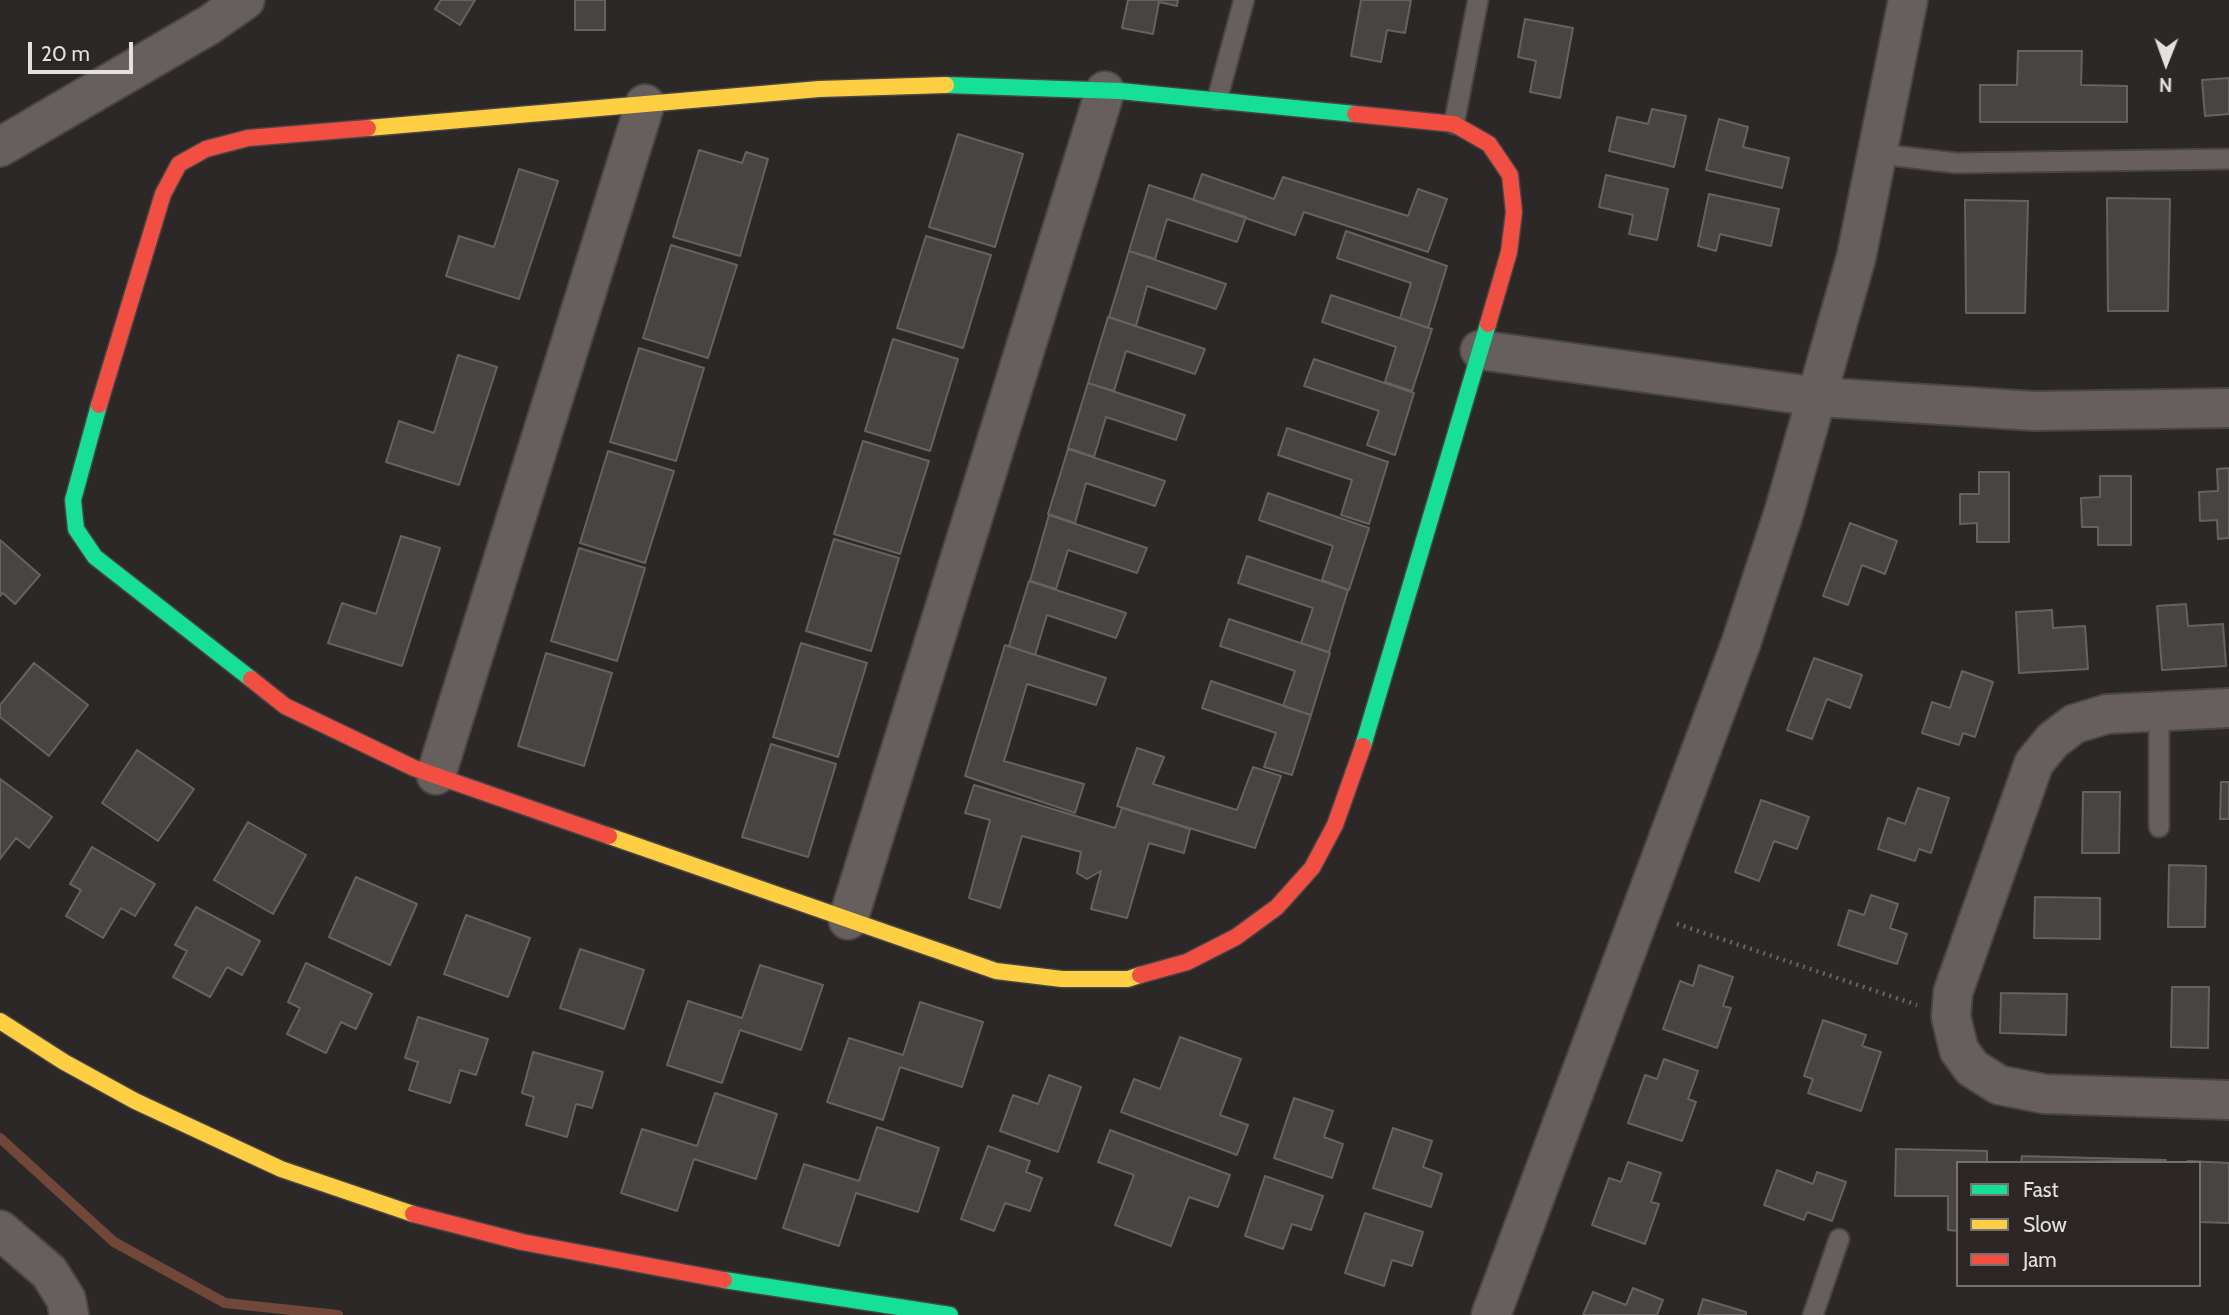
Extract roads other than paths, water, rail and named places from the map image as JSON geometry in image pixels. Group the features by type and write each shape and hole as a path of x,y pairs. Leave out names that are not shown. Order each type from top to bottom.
{"street":[{"path":"0,147 185,39 245,0"},
{"path":"1491,1315 1741,643 1819,397 1856,258 1908,0"},
{"path":"946,85 1105,91 1217,100 1454,124 1489,144 1510,175 1514,212 1509,252 1351,783 1335,825 1312,868 1277,907 1236,937 1187,962 1128,979 1062,979 996,971 436,775 348,739 285,706 95,557 76,529 73,499 80,470 163,194 179,164 205,149 248,138 870,88 946,85"},
{"path":"848,919 1105,91"},
{"path":"436,775 645,104"},
{"path":"1480,350 1819,397 2034,411 2229,408"},
{"path":"2229,708 2107,714 2074,724 2053,740 2034,763 1953,992 1951,1017 1959,1050 1972,1068 1999,1085 2045,1094 2229,1101"},
{"path":"0,1021 64,1062 135,1101 281,1169 361,1198 456,1227 523,1242 795,1293 950,1315"},
{"path":"0,1230 49,1272 66,1299 69,1315"}],"lane":[{"path":"1217,100 1244,0"},
{"path":"1454,124 1478,0"},
{"path":"1879,154 1956,163 2229,159"},
{"path":"2160,712 2160,827"},
{"path":"1813,1315 1839,1239"}],"waterway":[{"path":"0,1138 114,1242 225,1303 338,1315"}]}
